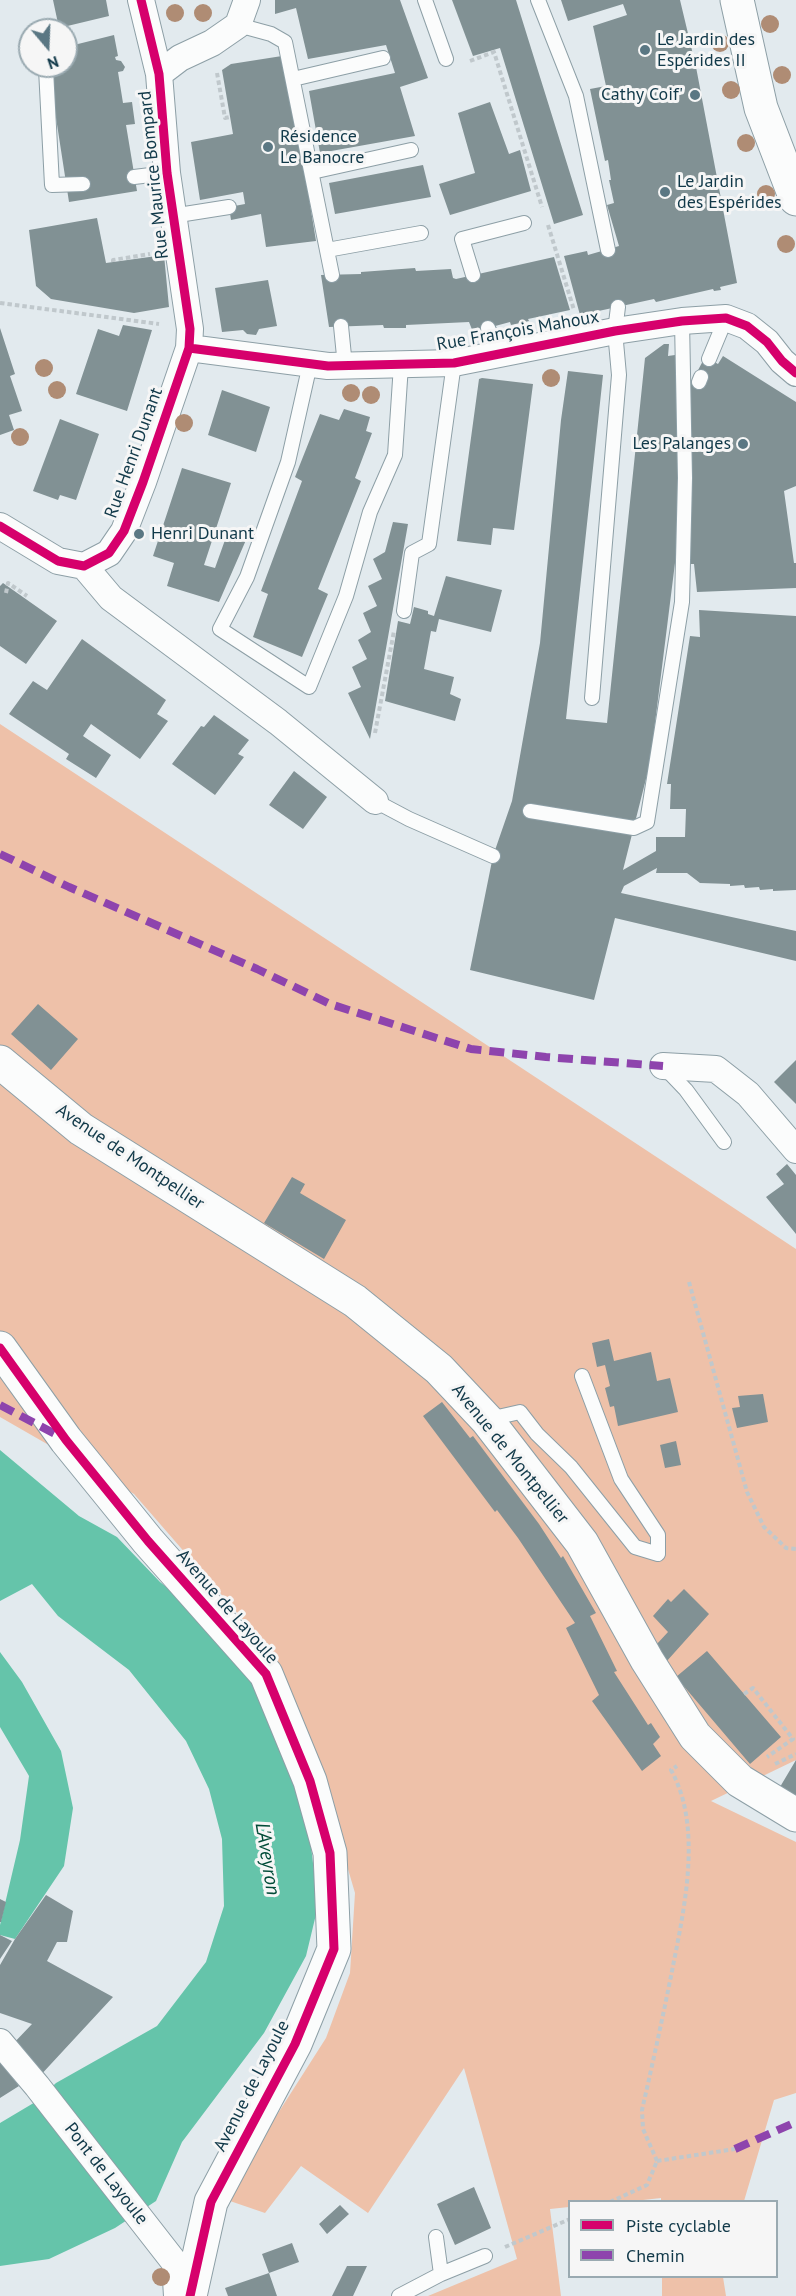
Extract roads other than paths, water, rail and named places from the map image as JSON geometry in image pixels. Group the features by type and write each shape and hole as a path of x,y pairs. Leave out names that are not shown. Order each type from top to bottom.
{"street":[{"name":"Rue Maurice Bompard","path":"141,0 159,74 172,216 190,329 189,348"},
{"path":"238,25 247,0"},
{"path":"737,0 761,108 796,199"},
{"name":"Rue Maurice Bompard","path":"159,74 180,58 212,43 238,25"},
{"name":"Rue François Mahoux","path":"189,348 310,364 345,366 454,363 500,355 617,319 682,321 726,318 747,326 767,342 782,361 796,373"},
{"name":"Rue Henri Dunant","path":"84,566 109,554 124,531 189,348"},
{"path":"0,526 58,561 84,566 111,598 278,722 375,801"},
{"name":"Avenue de Montpellier","path":"0,1062 81,1129 354,1301 439,1369 487,1420 582,1543 647,1660 694,1736 740,1781 796,1815"},
{"path":"663,1066 716,1069 748,1094 796,1150"},
{"name":"Avenue de Layoule","path":"0,1348 66,1440 133,1523 266,1674 310,1780 330,1853 334,1949 295,2044 211,2202 190,2296"},
{"name":"Pont de Layoule","path":"0,2042 176,2263 177,2296"}],"lane":[{"path":"425,0 446,58"},
{"path":"538,0 576,96 608,250"},
{"path":"238,25 272,34 285,42 332,275"},
{"path":"293,79 383,57"},
{"path":"46,78 52,185 82,184"},
{"path":"312,172 411,150"},
{"path":"134,177 167,173"},
{"path":"172,216 229,207"},
{"path":"472,275 462,239 524,223"},
{"path":"327,250 421,233"},
{"path":"709,359 726,318"},
{"path":"592,698 619,375 617,319"},
{"path":"530,811 634,828 647,822 682,602 685,478 682,321"},
{"path":"341,326 345,366"},
{"path":"488,328 500,355"},
{"path":"404,611 412,553 429,544 454,363"},
{"path":"310,364 288,462 247,577 220,628 309,687 346,596 370,512 395,455 401,365"},
{"path":"375,801 409,819 493,856"},
{"path":"663,1066 686,1090 724,1142"},
{"path":"487,1420 520,1412 537,1434 571,1467 635,1547 658,1554 658,1535 621,1479 582,1376"},
{"path":"436,2237 441,2274"},
{"path":"399,2296 441,2274 485,2256"}],"water":[{"name":"L'Aveyron","path":"0,1450 79,1516 117,1537 160,1582 195,1610 249,1677 295,1779 311,1846 318,1906 306,1956 264,2033 182,2142 156,2201 115,2228 49,2259 0,2266 0,2123 37,2101 56,2083 157,2026 206,1962 224,1906 222,1839 209,1789 186,1741 129,1670 58,1616 32,1584 0,1601"},
{"path":"0,1652 22,1682 61,1751 73,1808 64,1866 15,1939 0,1935 0,1925 20,1840 29,1776 0,1727"}],"place":[{"name":"Le Jardin des Espérides II","path":"645,50"},
{"name":"Cathy Coif'","path":"695,95"},
{"name":"Résidence Le Banocre","path":"268,147"},
{"name":"Le Jardin des Espérides","path":"665,192"},
{"name":"Les Palanges","path":"743,444"},
{"name":"Henri Dunant","path":"139,534"}]}
